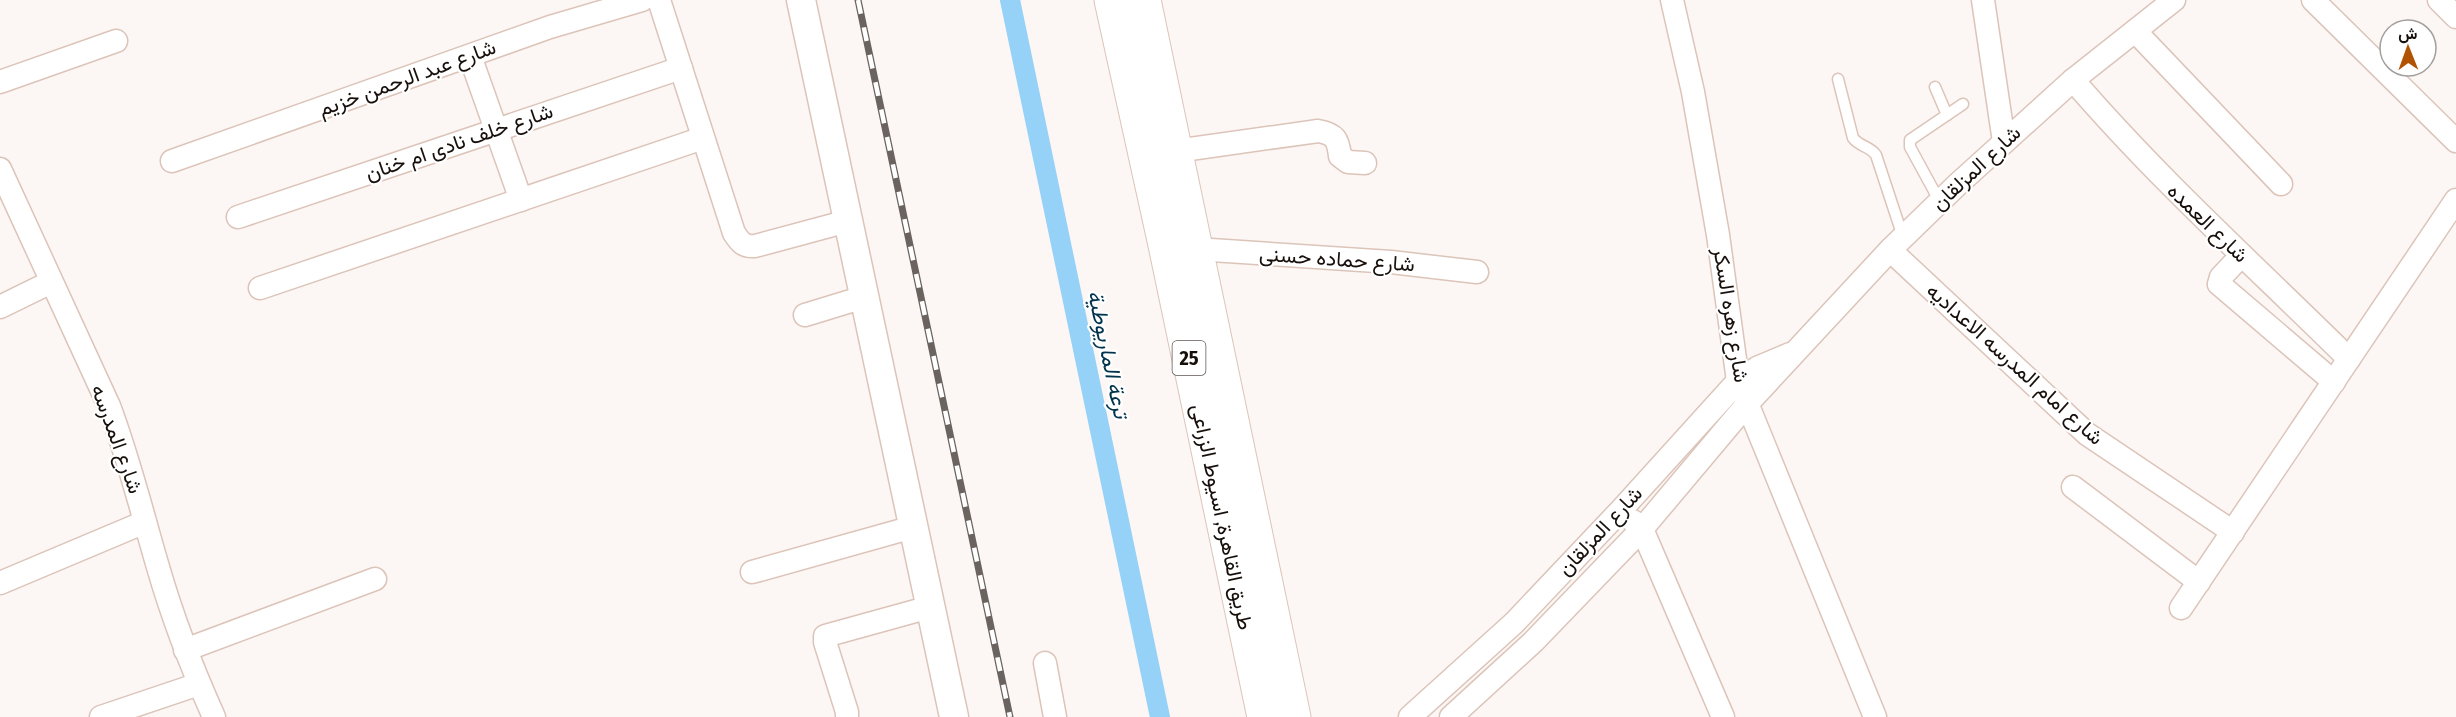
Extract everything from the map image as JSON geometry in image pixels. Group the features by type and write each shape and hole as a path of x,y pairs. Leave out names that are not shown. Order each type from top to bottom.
{"highway":[{"name":"طريق القاهرة, اسيوط الزراعى","path":"1111,0 1264,717"},
{"name":"طريق القاهرة, اسيوط الزراعى","path":"1144,0 1294,717"}],"street":[{"name":"شارع عبد الرحمن خزيم","path":"172,161 550,27 642,0"},
{"path":"659,0 734,233 741,243 747,247 848,221"},
{"path":"801,0 954,717"},
{"name":"شارع زهره السكر","path":"1672,0 1693,93 1714,213 1738,381 1875,717"},
{"path":"1983,0 2004,142"},
{"name":"شارع المزلقان","path":"1451,717 1533,642 1642,529 1748,403 1897,244 2073,80 2174,0"},
{"path":"2313,0 2456,141"},
{"path":"2439,0 2456,17"},
{"path":"2135,31 2281,184"},
{"path":"0,82 116,41"},
{"path":"470,56 521,200"},
{"name":"شارع خلف نادى ام خنان","path":"238,217 681,68"},
{"name":"شارع العمده","path":"2073,80 2120,135 2241,256 2349,359"},
{"path":"1176,151 1318,131 1331,133 1338,141 1340,156 1348,162 1365,163"},
{"path":"260,288 704,138"},
{"name":"شارع المدرسه","path":"0,169 6,198 51,282 109,406 123,442 185,650 214,717"},
{"path":"2181,608 2456,200"},
{"name":"شارع امام المدرسه الاعداديه","path":"1897,244 2087,434 2233,532"},
{"name":"شارع حماده حسنى","path":"1196,249 1380,261 1477,272"},
{"path":"2241,256 2221,277 2219,284 2334,382"},
{"path":"0,307 51,282"},
{"path":"805,315 864,297"},
{"name":"شارع المزلقان","path":"1410,717 1514,623 1738,381 1757,368 1794,352"},
{"path":"2073,488 2199,582"},
{"path":"1621,510 1642,529 1723,717"},
{"path":"0,583 145,522"},
{"path":"752,572 913,527"},
{"path":"185,650 375,579"},
{"path":"846,717 847,712 825,636 930,607"},
{"path":"1514,623 1533,642"},
{"path":"1044,663 1054,717"},
{"path":"101,717 199,684"}],"lane":[{"path":"1838,80 1853,138 1857,143 1873,150 1876,155 1897,244"},
{"path":"1935,87 1947,115"},
{"path":"1940,202 1910,147 1910,140 1963,104"}],"waterway":[{"name":"ترعة الماريوطية","path":"1010,0 1160,717"}],"railway":[{"path":"858,0 1010,717"}]}
